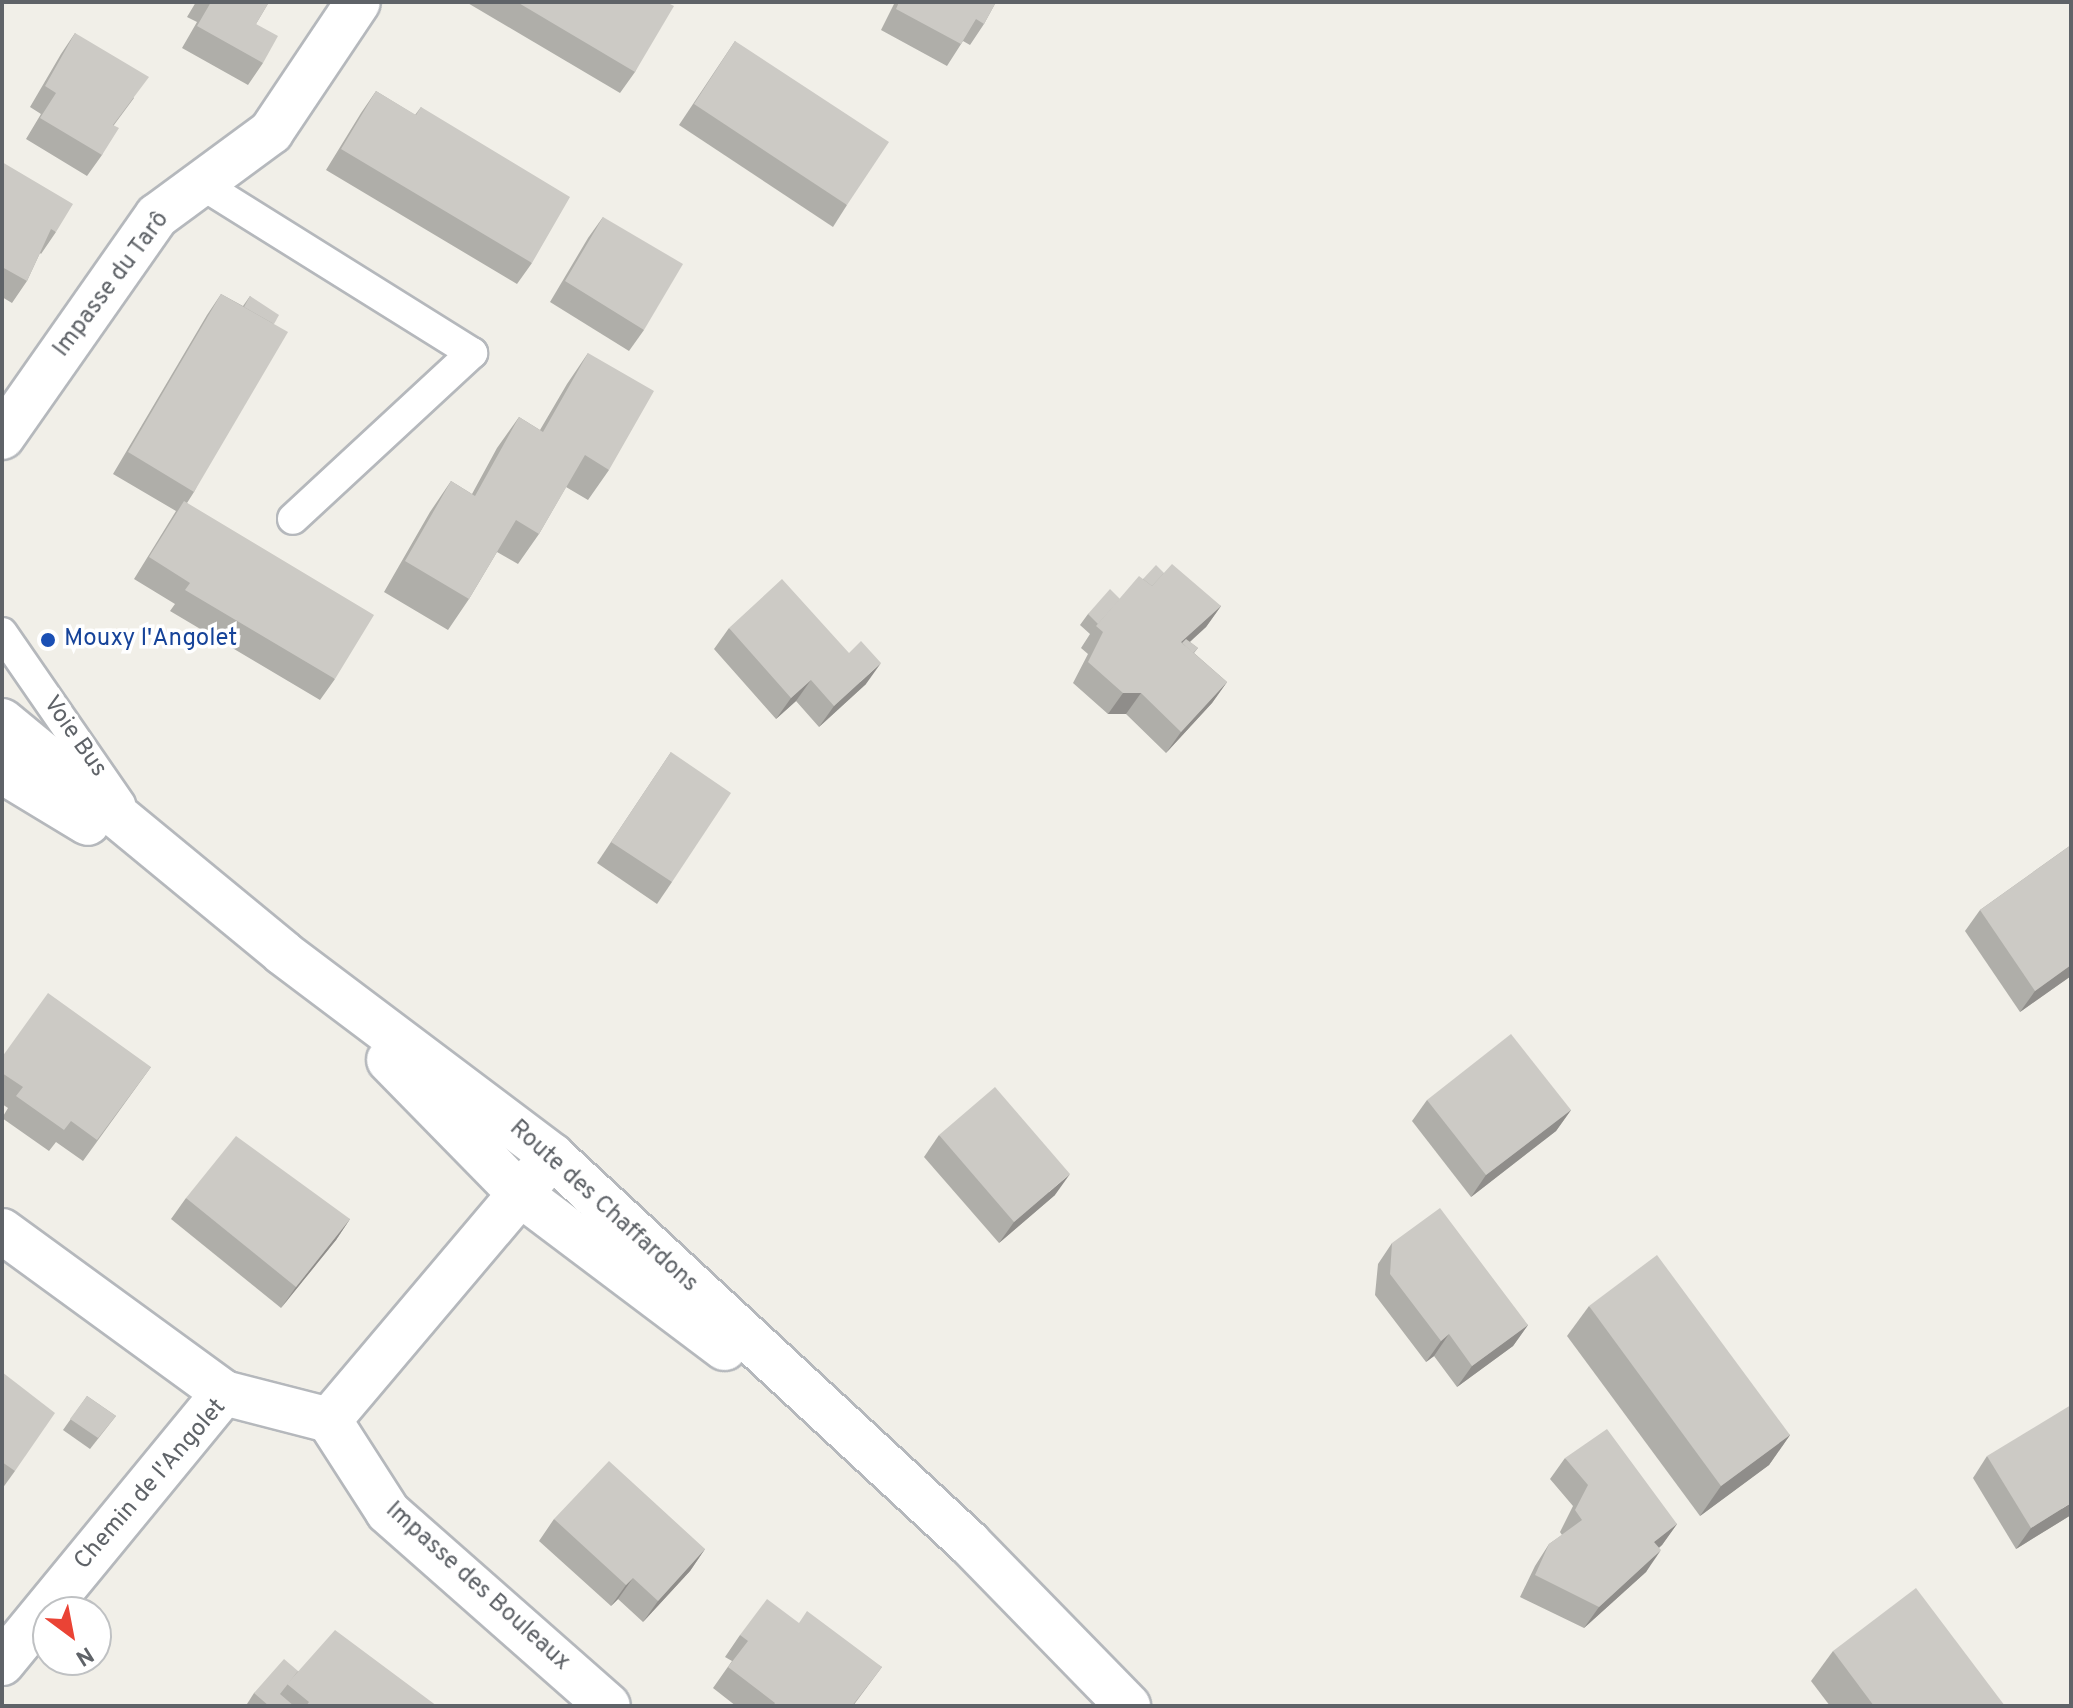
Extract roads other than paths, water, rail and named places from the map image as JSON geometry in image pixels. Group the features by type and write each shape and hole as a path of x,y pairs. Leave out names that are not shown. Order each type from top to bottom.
{"main road":[{"name":"Impasse du Tarô","path":"2,437 157,216 271,132 358,2"},
{"name":"Route des Chaffardons","path":"2,721 283,953 552,1156 890,1470 1128,1706"},
{"path":"2,771 240,916"},
{"path":"283,953 520,1194 890,1470"},
{"path":"329,1420 552,1156"},
{"path":"2,1231 224,1393"},
{"name":"Chemin de l'Angolet","path":"2,1663 224,1393 329,1420"},
{"name":"Impasse des Bouleaux","path":"329,1420 388,1512 608,1706"}],"lane":[{"path":"200,183 472,353 293,519"},
{"name":"Voie Bus","path":"2,633 146,841"}],"place":[{"name":"Mouxy l'Angolet","path":"48,640"}]}
